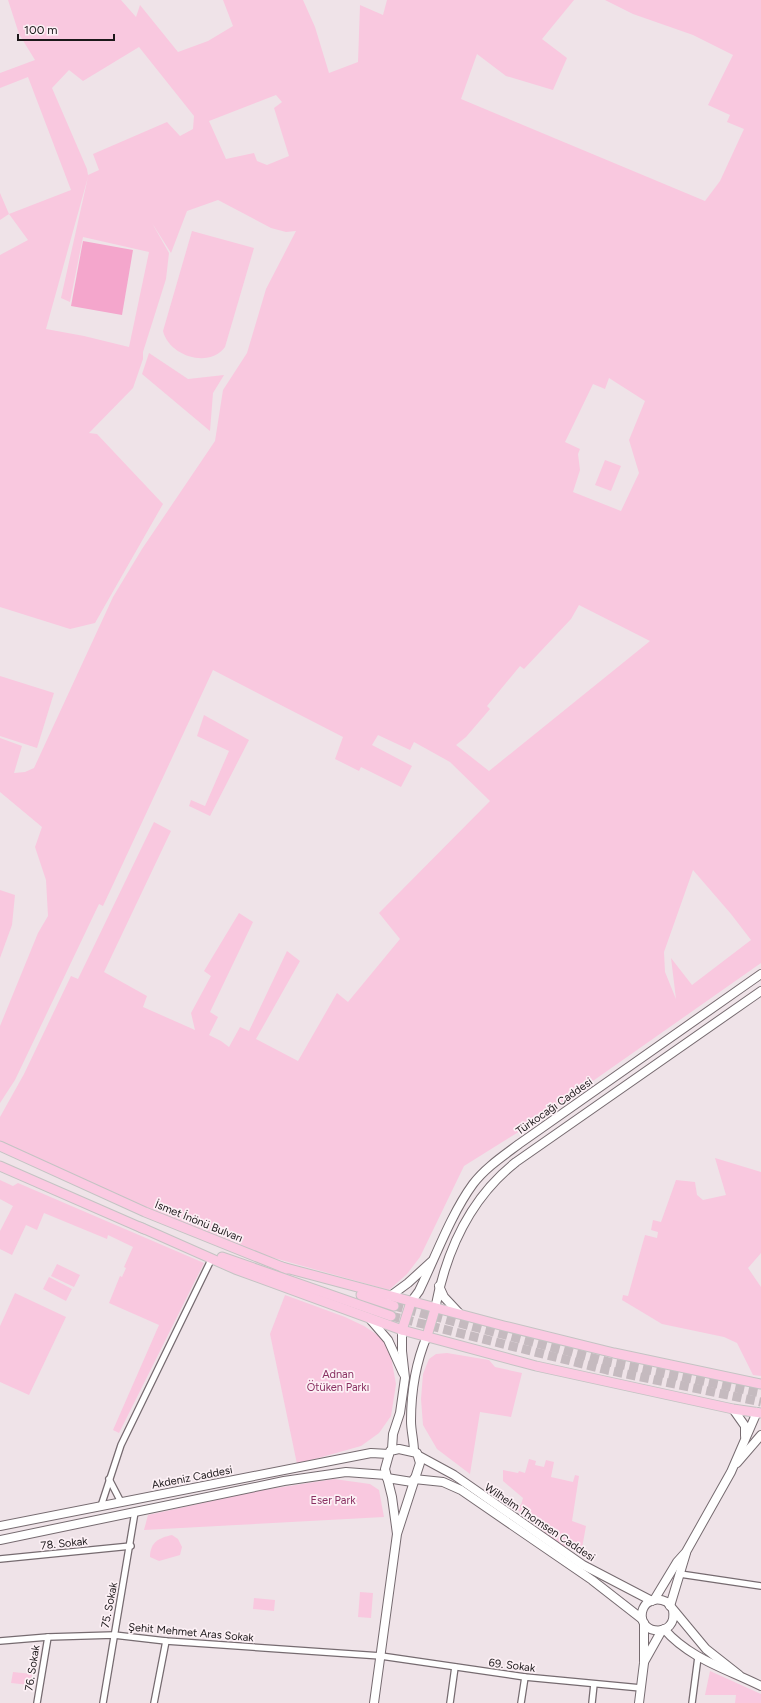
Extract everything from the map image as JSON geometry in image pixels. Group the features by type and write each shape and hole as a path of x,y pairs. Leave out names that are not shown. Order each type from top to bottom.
{"main road":[{"name":"Türkocağı Caddesi","path":"411,1302 419,1291 462,1200 473,1184 485,1171 519,1144 761,974"},
{"path":"374,1703 397,1534 413,1481 420,1464 416,1454 411,1422 414,1388 420,1354 435,1309 439,1286 450,1254 461,1230 480,1198 492,1183 516,1162 761,991"},
{"path":"681,1031 692,1039"},
{"path":"672,1037 683,1045"},
{"name":"İsmet İnönü Bulvarı","path":"0,1146 145,1212 282,1267 394,1306"},
{"path":"0,1166 256,1278 402,1330 536,1366 733,1409 760,1411 745,1438 731,1472 686,1552 677,1562 653,1600 643,1609 644,1663 639,1703"},
{"path":"140,1227 274,1277 391,1316"},
{"path":"389,1297 408,1283 434,1259"},
{"path":"282,1267 435,1309 614,1353 761,1384"},
{"path":"439,1286 448,1303 463,1316"},
{"path":"397,1534 392,1497 385,1469 393,1434 400,1413 405,1378 402,1351 402,1330 411,1302"},
{"path":"369,1318 388,1340 405,1378"},
{"path":"733,1409 745,1426 745,1438"},
{"path":"731,1472 761,1435"},
{"name":"Akdeniz Caddesi","path":"0,1526 368,1453 390,1452 416,1454"},
{"name":"Wilhelm Thomsen Caddesi","path":"416,1454 454,1475 582,1565 653,1600"},
{"name":"Akdeniz Caddesi","path":"0,1540 329,1473 346,1472 386,1476 413,1481"},
{"name":"Wilhelm Thomsen Caddesi","path":"413,1481 442,1482 461,1490 592,1580 643,1621"},
{"path":"644,1663 663,1630 673,1620 671,1608 686,1552"},
{"path":"653,1600 663,1600 706,1649 739,1675"},
{"path":"643,1621 652,1630 663,1630 675,1642 721,1669 739,1675 761,1686"}],"street":[{"path":"101,1506 108,1479 130,1425 212,1258"},
{"path":"108,1479 121,1502"},
{"name":"75. Sokak","path":"103,1703 131,1546 135,1512"},
{"name":"78. Sokak","path":"0,1559 131,1546"},
{"path":"680,1574 761,1586"},
{"name":"Şehit Mehmet Aras Sokak","path":"0,1641 48,1637 114,1635 166,1641 381,1656"},
{"name":"76. Sokak","path":"37,1703 48,1637"},
{"path":"154,1703 166,1641"},
{"name":"69. Sokak","path":"381,1656 525,1677 641,1688"},
{"path":"692,1703 698,1656"},
{"path":"450,1703 455,1667"},
{"path":"522,1703 525,1677"},
{"path":"592,1703 594,1684"}],"green space":[{"path":"8,0 121,0 136,17 140,5 178,52 208,41 233,26 223,0 303,0 315,27 329,73 358,62 360,5 383,15 387,0 574,0 542,39 567,58 553,90 506,76 477,54 461,99 705,201 720,181 744,129 727,122 730,115 708,105 733,55 693,35 633,14 605,0 761,0 761,963 533,1123 464,1166 420,1257 407,1274 389,1290 256,1253 0,1146 0,1117 24,1074 71,976 78,979 154,822 171,831 104,972 147,996 143,1007 195,1030 191,1013 211,976 204,971 239,913 253,922 210,1012 218,1017 209,1035 229,1047 240,1027 249,1031 287,951 300,961 256,1039 298,1061 337,993 348,1002 400,939 379,913 490,801 450,762 414,742 410,750 378,735 372,745 412,766 401,787 361,767 359,771 335,759 343,737 213,670 103,906 99,904 15,1080 0,1103 0,1026 38,933 48,916 46,880 35,847 42,827 0,792 0,738 22,746 14,773 25,772 34,768 113,597 142,549 215,441 223,390 247,353 266,289 296,231 286,232 271,228 218,200 187,211 171,253 152,223 169,253 166,279 143,352 143,359 133,388 89,433 97,434 163,504 95,623 70,629 0,607 0,255 28,240 9,214 71,190 28,77 0,88 0,73 35,60 19,34","holes":["139,47 194,116 193,129 180,136 167,122 93,154 99,170 88,175 87,169 52,88 69,70 83,81","276,95 282,102 274,108 289,156 267,165 257,161 254,153 226,159 209,121","88,177 61,298 70,302 83,237 149,252 129,347 84,336 46,329","609,378 645,401 629,440 639,473 621,511 573,492 580,470 578,454 580,449 565,442 593,384 605,389","579,605 650,641 489,771 456,745 466,737 490,709 487,706 520,666 524,669 571,619","693,870 751,940 692,985 671,958 676,999 665,972 664,952"]},
{"path":"0,193 9,214 0,220"},
{"path":"192,231 254,248 225,347 218,354 200,358 190,357 181,353 167,340 163,331"},
{"path":"149,353 188,379 224,375 213,393 210,431 142,374"},
{"path":"605,460 621,466 611,491 595,485"},
{"path":"0,676 54,693 37,748 0,736"},
{"path":"204,715 249,740 210,816 189,806 191,800 205,806 229,751 197,736"},
{"path":"0,890 15,895 12,925 0,958"},
{"path":"715,1158 761,1172 761,1253 748,1268 761,1287 761,1376 753,1375 737,1343 724,1337 662,1324 622,1300 623,1295 628,1296 645,1235 657,1238 658,1232 651,1230 653,1220 661,1222 676,1180 695,1182 697,1195 703,1200 726,1195"},
{"path":"0,1180 13,1186 18,1183 204,1263 119,1433 113,1430 159,1325 109,1303 120,1276 122,1277 126,1268 124,1267 133,1247 108,1235 107,1239 44,1213 37,1230 26,1225 12,1255 0,1249 0,1231 13,1206 0,1199"},
{"path":"57,1264 80,1275 74,1287 51,1276"},
{"path":"49,1277 72,1289 66,1301 43,1289"},
{"path":"15,1293 66,1317 29,1395 0,1382 0,1326"},
{"name":"Adnan Ötüken Parkı","path":"285,1295 345,1317 364,1326 382,1338 391,1357 396,1384 391,1416 379,1433 361,1446 297,1464 270,1334"},
{"path":"447,1353 489,1360 495,1367 522,1373 511,1417 480,1412 470,1474 437,1449 423,1425 421,1399 423,1374 429,1359 436,1354"},
{"path":"529,1459 536,1461 535,1465 544,1467 546,1460 554,1462 551,1477 573,1482 575,1475 579,1476 572,1521 586,1526 582,1548 569,1543 564,1549 512,1505 521,1505 523,1498 503,1481 503,1470 525,1473"},
{"name":"Eser Park","path":"334,1479 370,1484 379,1490 384,1517 144,1530 148,1515 257,1491"},
{"path":"172,1535 178,1539 182,1547 180,1555 159,1561 150,1557 150,1552 154,1544 159,1539"},
{"path":"360,1592 373,1593 371,1618 358,1617"},
{"path":"254,1598 275,1600 274,1611 253,1609"},
{"path":"710,1671 761,1694 761,1703 735,1703 736,1695 705,1695"},
{"path":"13,1672 32,1674 30,1685 11,1683"}],"shaded area":[{"path":"83,241 133,250 122,315 71,306"}],"tunnel":[{"path":"394,1306 609,1362 761,1393"},
{"path":"391,1316 607,1370 761,1402"}]}
